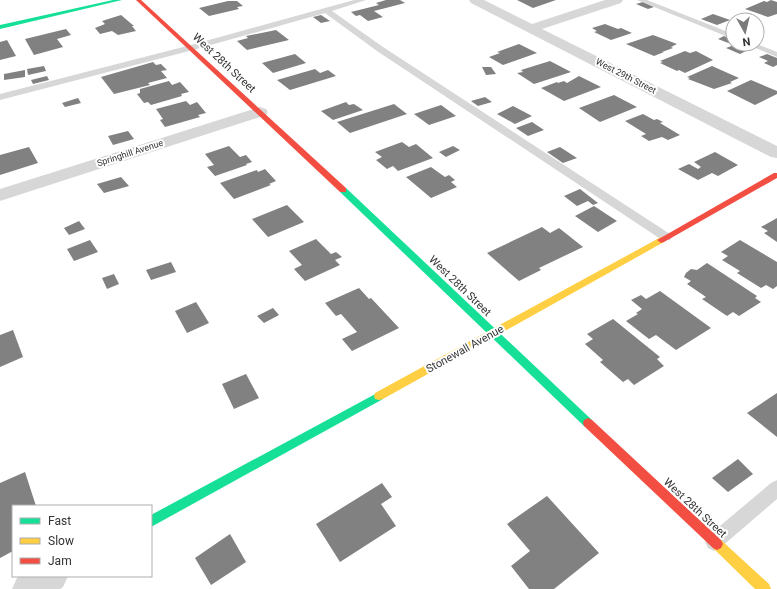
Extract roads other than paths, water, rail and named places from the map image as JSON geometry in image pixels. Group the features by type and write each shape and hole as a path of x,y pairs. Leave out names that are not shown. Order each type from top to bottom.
{"street":[{"path":"0,18 84,0"},
{"path":"0,27 120,0"},
{"name":"West 28th Street","path":"138,0 260,112 764,589"},
{"name":"West 29th Street","path":"475,0 777,153"},
{"path":"531,28 617,0"},
{"name":"Springhill Avenue","path":"0,195 260,112"},
{"name":"Stonewall Avenue","path":"152,520 493,334 777,175"},
{"path":"28,589 50,577"}],"lane":[{"path":"0,97 190,48 362,0"},
{"path":"641,0 725,34"},
{"path":"326,10 380,49 666,237"},
{"path":"765,50 777,54"},
{"path":"714,542 777,488"}]}
